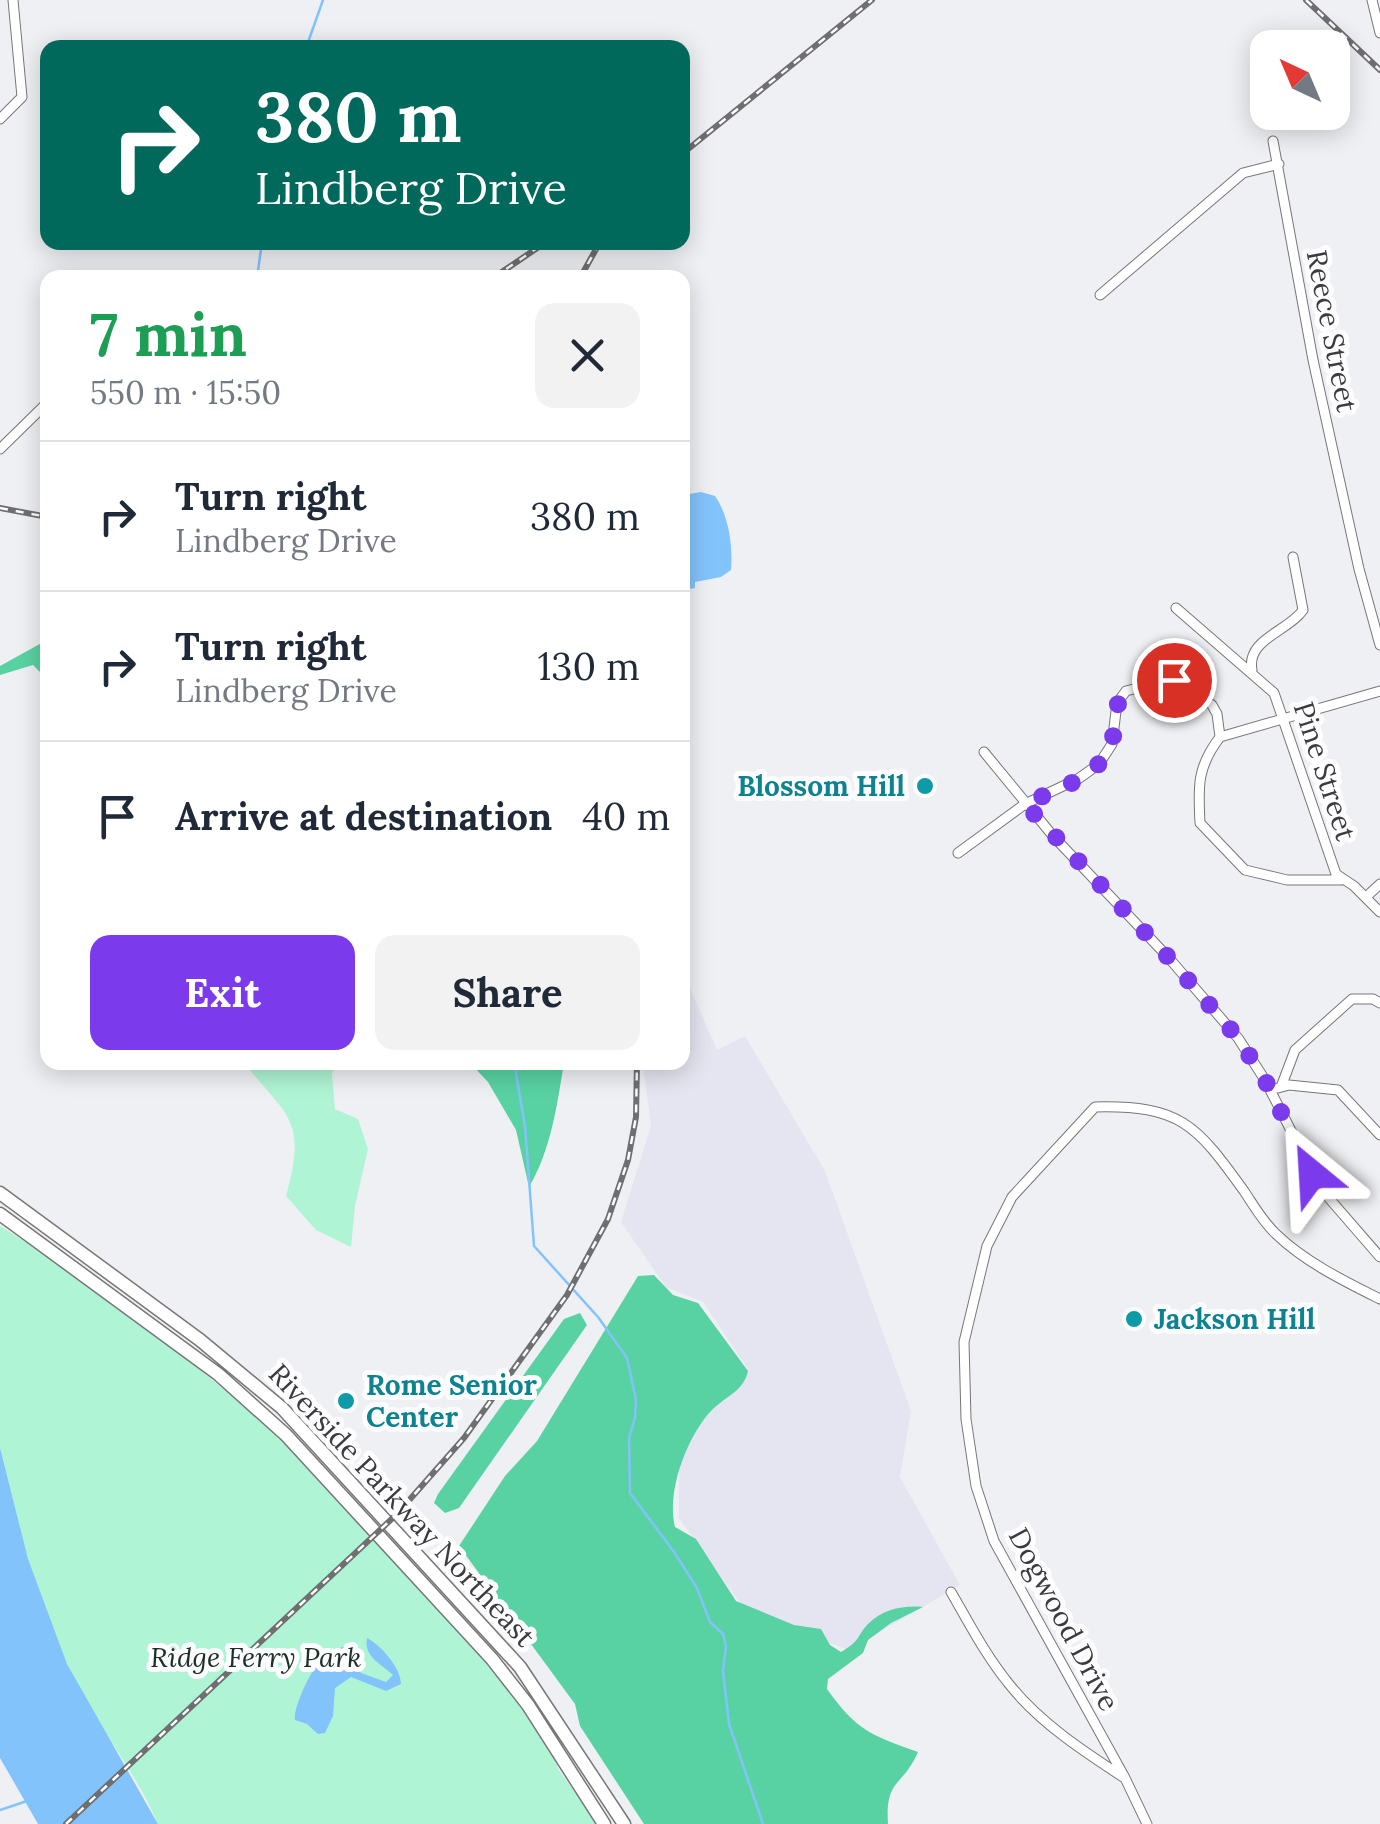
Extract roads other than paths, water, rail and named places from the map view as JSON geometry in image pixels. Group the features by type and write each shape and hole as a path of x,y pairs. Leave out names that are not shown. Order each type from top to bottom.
{"main road":[{"name":"Riverside Parkway Northeast","path":"0,1193 200,1340 282,1408 520,1666 624,1824"},
{"name":"Riverside Parkway Northeast","path":"0,1214 218,1374 286,1435 492,1659 528,1705 604,1824"}],"street":[{"path":"0,119 22,96 13,0"},
{"path":"1372,0 1380,33"},
{"name":"Reece Street","path":"1273,141 1313,360 1359,569 1380,645"},
{"path":"1100,295 1243,173 1279,164"},
{"path":"0,449 40,410"},
{"path":"1252,670 1251,659 1259,646 1302,610 1293,557"},
{"name":"Pine Street","path":"1176,608 1274,693 1333,866 1341,880 1380,912"},
{"path":"958,852 1025,804 1100,764 1112,744 1117,703 1132,688 1165,680 1185,685 1212,705 1220,737"},
{"path":"1341,880 1287,880 1245,870 1200,823 1198,784 1205,756 1220,737 1380,690"},
{"path":"984,752 1025,804 1238,1038 1276,1089 1322,1189 1380,1257"},
{"path":"1366,897 1380,884"},
{"path":"1276,1089 1296,1050 1352,998 1380,1003"},
{"path":"1276,1089 1338,1090 1378,1128"},
{"name":"Dogwood Drive","path":"1146,1824 1125,1778 994,1541 976,1486 966,1418 964,1342 987,1246 1012,1197 1095,1107 1136,1106 1183,1121 1219,1157 1273,1232 1321,1268 1380,1299"},
{"path":"951,1592 996,1666 1022,1700 1125,1778"}],"water":[{"path":"690,494 715,496 727,522 731,570 721,577 695,582 695,588 690,589"},
{"path":"0,1448 28,1559 67,1664 158,1824 38,1824 0,1758"},
{"path":"367,1638 389,1658 401,1684 386,1691 351,1677 335,1688 333,1716 325,1733 318,1734 295,1720 310,1676 320,1660 333,1650 348,1645 361,1673 386,1682 393,1675 371,1655"}],"waterway":[{"path":"309,40 323,0"},
{"path":"258,270 261,250"},
{"path":"515,1070 525,1126 534,1246 598,1317 627,1358 636,1400 629,1438 630,1493 674,1552 697,1588 710,1622 723,1634 729,1724 763,1824"},
{"path":"0,1810 27,1801"}],"railway":[{"path":"690,148 872,0"},
{"path":"1306,0 1380,70"},
{"path":"505,270 534,250"},
{"path":"584,270 596,250"},
{"path":"0,508 40,516"},
{"path":"66,1824 397,1514 464,1438 567,1295 608,1219 628,1160 636,1117 637,1070"}],"place":[{"name":"Blossom Hill","path":"925,786"},
{"name":"Jackson Hill","path":"1134,1319"},
{"name":"Rome Senior Center","path":"346,1401"}],"park label":[{"name":"Ridge Ferry Park","path":"256,1657"}]}
